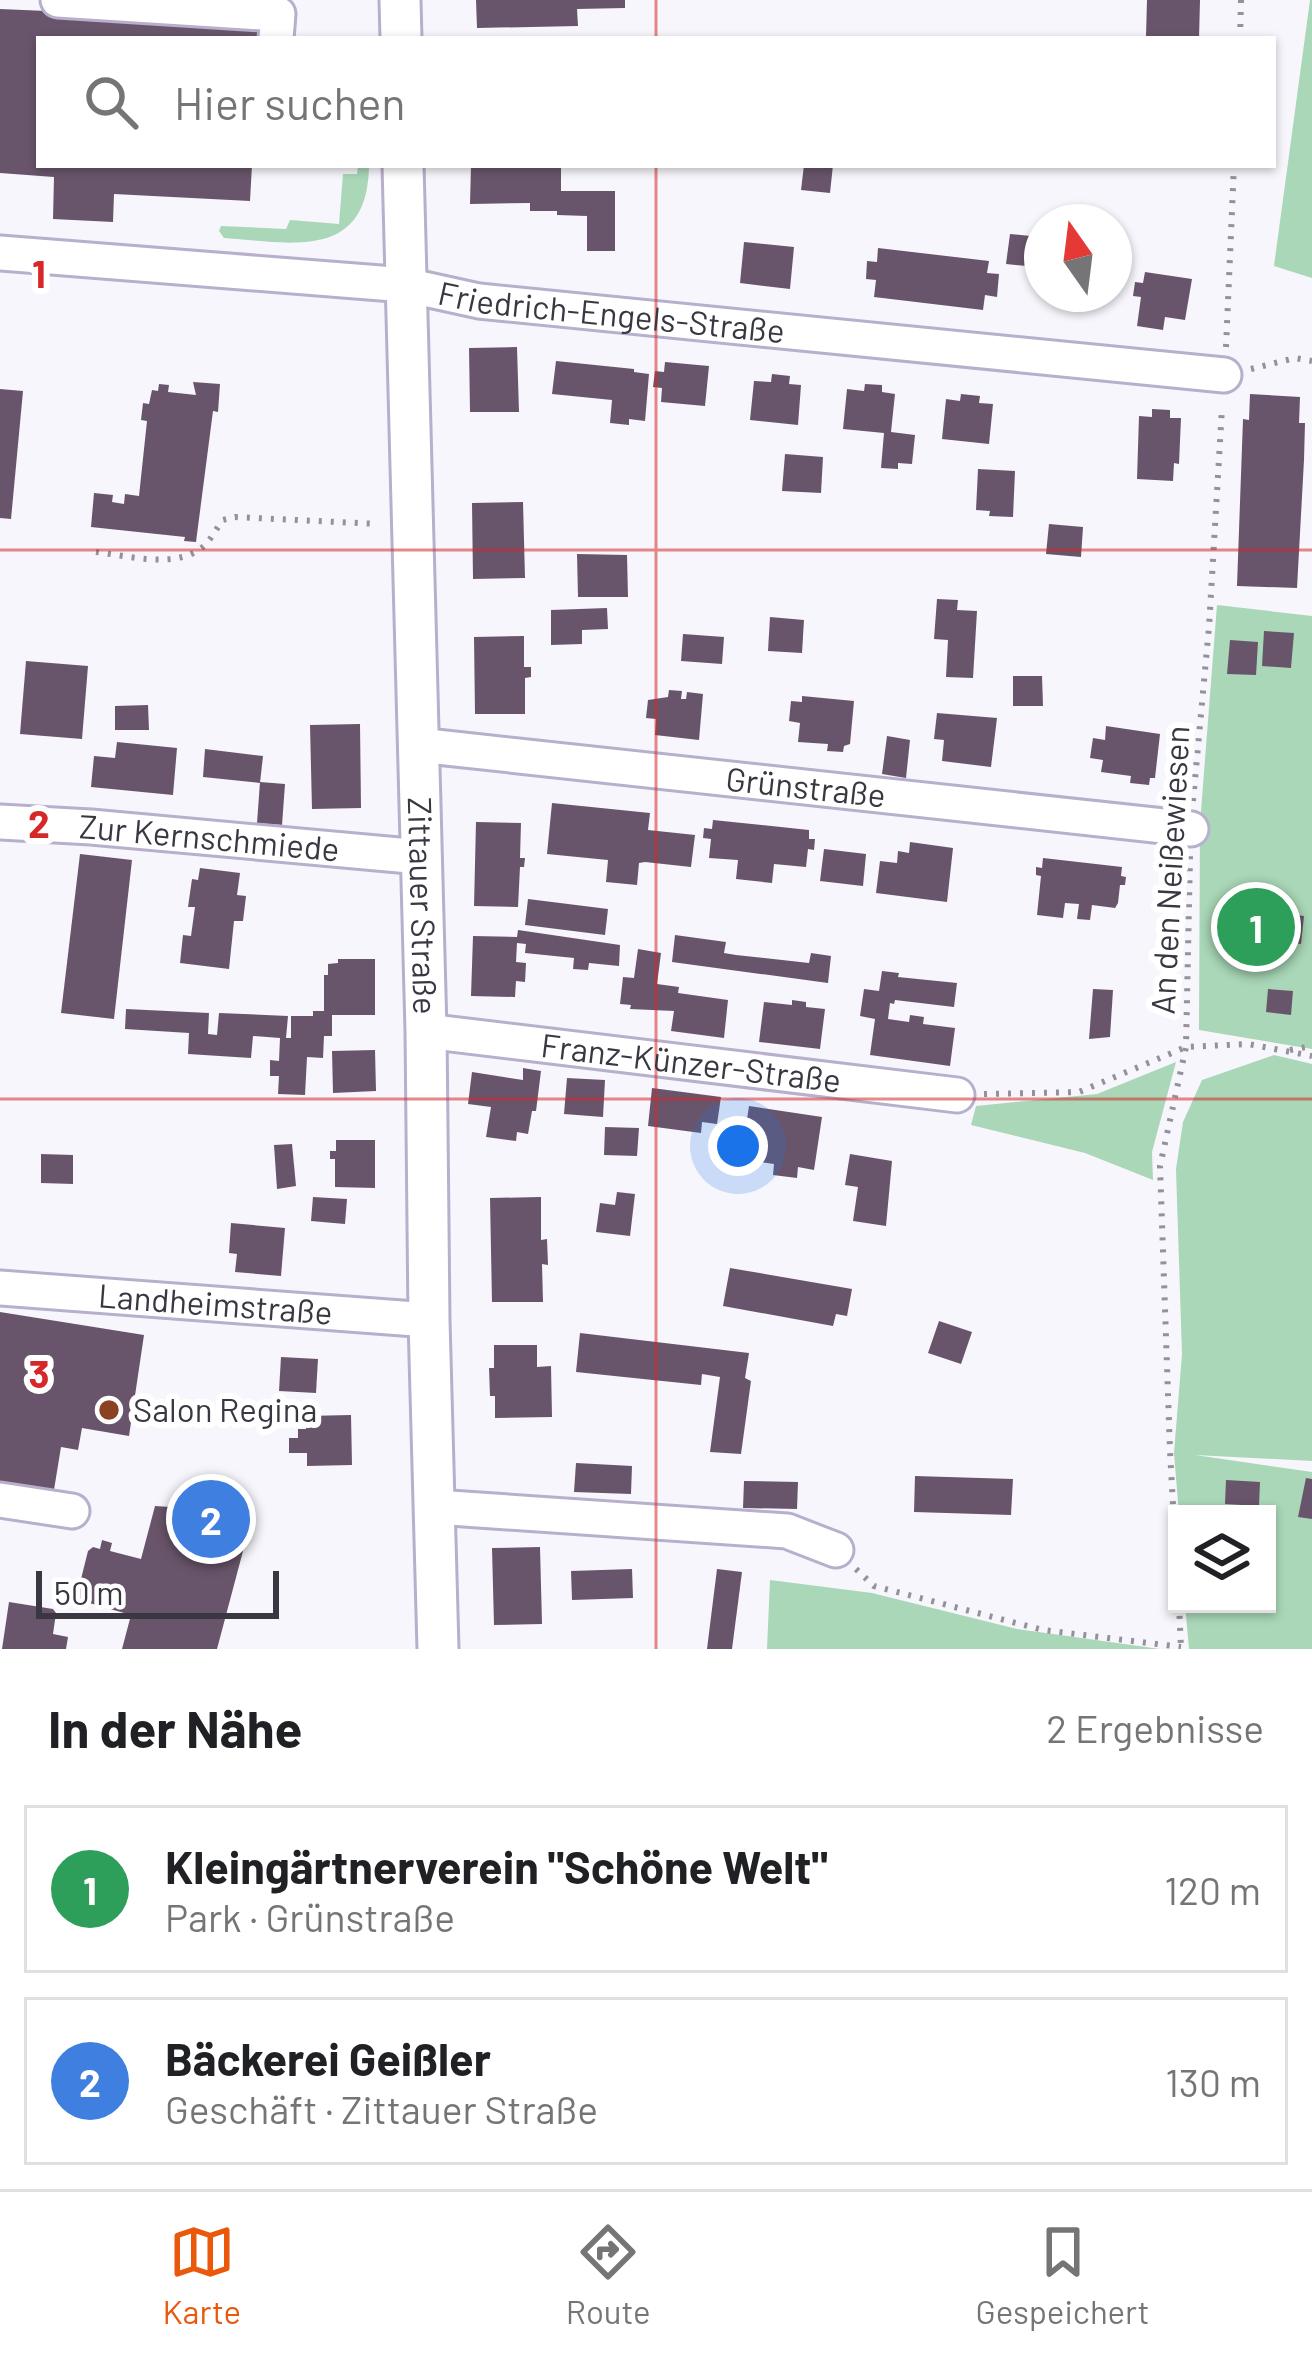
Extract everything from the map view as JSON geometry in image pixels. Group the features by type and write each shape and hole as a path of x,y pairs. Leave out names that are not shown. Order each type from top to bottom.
{"main road":[{"path":"400,0 400,36"},
{"name":"Zittauer Straße","path":"403,168 438,1649"}],"street":[{"path":"58,0 278,14 276,36"},
{"name":"Friedrich-Engels-Straße","path":"0,253 406,285 479,301 1224,375"},
{"name":"Grünstraße","path":"418,745 1191,829"},
{"name":"Zur Kernschmiede","path":"0,822 421,857"},
{"name":"Franz-Künzer-Straße","path":"426,1031 957,1095"},
{"name":"Landheimstraße","path":"0,1288 429,1320"},
{"path":"0,1500 72,1510"},
{"path":"435,1507 787,1531 836,1550"}],"path":[{"path":"1240,36 1241,0"},
{"name":"An den Neißewiesen","path":"1173,1505 1160,1166 1186,1047 1191,829 1209,627 1234,168"},
{"path":"1224,375 1294,358 1312,361"},
{"path":"96,552 183,558 205,546 223,520 235,517 412,526"},
{"path":"957,1095 1079,1092 1186,1047 1248,1044 1312,1056"},
{"path":"1287,1051 1312,1046"},
{"path":"836,1550 874,1586 1043,1630 1181,1648 1179,1613"}],"green space":[{"path":"1312,0 1312,278 1274,266"},
{"path":"358,168 369,168 365,196 355,218 341,232 322,239 275,242 224,238 219,231 221,226 286,229 290,220 339,224 343,174 357,174"},
{"path":"1217,605 1312,616 1312,1049 1199,1030 1200,824"},
{"path":"1274,1055 1312,1064 1312,1461 1195,1455 1312,1472 1312,1649 1189,1649 1186,1613 1276,1613 1276,1505 1178,1505 1174,1453 1182,1354 1176,1169 1183,1122 1202,1080"},
{"path":"1176,1062 1152,1152 1153,1180 1085,1153 971,1125 976,1106 1097,1094"},
{"path":"770,1580 872,1593 1017,1629 1160,1649 767,1649"}],"building":[{"path":"476,0 625,0 625,8 577,9 578,26 477,28"},
{"path":"1147,0 1200,0 1199,36 1146,36"},
{"path":"0,9 258,20 257,36 36,36 36,168 252,168 250,201 114,194 113,222 53,219 54,177 0,173"},
{"path":"471,168 561,168 561,191 615,191 615,251 587,251 587,216 530,211 530,203 470,204"},
{"path":"804,168 833,168 830,193 801,190"},
{"path":"1010,234 1024,235 1024,266 1006,264"},
{"path":"744,242 794,247 790,289 740,283"},
{"path":"878,248 989,261 987,273 999,274 997,297 985,295 983,310 874,297 876,280 866,279 867,261 877,262"},
{"path":"1145,272 1192,279 1185,320 1165,317 1163,330 1137,326 1141,297 1133,296 1135,282 1143,283"},
{"path":"517,347 519,412 470,412 469,348"},
{"path":"556,361 649,374 645,421 610,423 612,400 552,394"},
{"path":"665,362 709,366 705,406 661,402 662,388 653,387 655,371 664,372"},
{"path":"772,374 790,376 789,384 801,385 798,425 750,420 754,381 771,382"},
{"path":"193,382 220,384 196,542 91,527 94,493 113,495 112,502 124,504 125,494 139,496 147,421 141,420 143,403 149,404 152,390 158,391 159,384 169,385 168,392 196,395"},
{"path":"865,384 882,385 882,392 895,394 891,432 915,435 912,464 881,468 884,433 843,429 847,389 864,391"},
{"path":"0,389 23,391 11,519 0,518"},
{"path":"961,394 980,396 979,403 993,404 989,444 942,439 946,399 960,401"},
{"path":"1250,394 1300,397 1299,423 1305,423 1297,588 1237,586 1243,419 1249,420"},
{"path":"1152,409 1170,410 1170,418 1181,418 1179,464 1174,463 1173,481 1137,479 1139,416 1152,417"},
{"path":"785,454 823,457 821,493 782,491"},
{"path":"978,469 1015,471 1013,517 976,510"},
{"path":"523,502 525,578 473,579 472,503"},
{"path":"1049,524 1083,527 1081,557 1046,554"},
{"path":"577,554 627,555 628,597 578,597"},
{"path":"937,599 958,600 957,610 977,611 973,678 946,677 948,640 934,639"},
{"path":"607,608 608,629 582,630 582,644 551,645 551,610"},
{"path":"770,617 804,620 802,653 768,651"},
{"path":"1264,631 1294,633 1291,668 1262,666"},
{"path":"683,634 724,637 722,664 681,661"},
{"path":"524,636 524,667 531,667 531,677 525,678 525,714 475,714 474,637"},
{"path":"1230,640 1258,642 1256,675 1227,674"},
{"path":"26,661 88,666 82,739 20,734"},
{"path":"1013,676 1042,676 1043,706 1013,706"},
{"path":"669,690 682,691 681,699 686,699 687,692 703,694 699,740 655,735 656,719 646,718 648,700 668,697"},
{"path":"802,696 854,701 850,744 843,752 827,751 828,744 798,742 800,723 789,721 791,701 802,702"},
{"path":"148,705 149,730 115,730 115,706"},
{"path":"937,713 997,718 991,767 942,761 944,740 934,739"},
{"path":"360,724 361,808 312,809 310,725"},
{"path":"1106,726 1160,734 1155,778 1150,778 1149,785 1130,783 1131,776 1101,772 1103,760 1090,758 1093,738 1105,740"},
{"path":"887,736 910,740 906,778 882,774"},
{"path":"117,742 177,748 173,795 91,787 94,756 115,758"},
{"path":"205,749 263,756 260,783 203,777"},
{"path":"260,782 285,784 282,825 257,823"},
{"path":"552,803 650,813 648,830 695,835 691,867 639,863 637,885 606,882 608,860 547,854"},
{"path":"713,820 809,830 809,839 815,839 814,850 808,849 806,867 774,864 772,883 736,879 738,860 709,858 711,839 703,838 704,828 712,829"},
{"path":"476,822 521,823 520,858 525,858 520,867 518,907 474,906"},
{"path":"910,842 953,848 947,902 876,893 880,861 897,863 898,851 909,853"},
{"path":"824,849 866,854 863,886 820,881"},
{"path":"80,854 132,860 114,1019 61,1013"},
{"path":"1043,858 1122,867 1125,885 1120,885 1115,908 1092,905 1090,920 1077,919 1079,904 1065,903 1063,918 1037,915 1041,876 1036,875 1036,867 1042,868"},
{"path":"200,868 240,873 237,895 246,896 243,921 234,921 229,969 180,963 183,935 191,936 192,879 198,880"},
{"path":"528,899 608,909 605,935 525,925"},
{"path":"1265,912 1304,916 1301,944 1262,940"},
{"path":"518,930 620,945 619,966 589,963 588,970 573,969 574,958 525,953 526,944 517,943 516,962 526,963 525,982 516,981 515,997 471,996 473,936 517,937"},
{"path":"675,935 726,942 724,953 736,955 809,963 811,953 831,956 828,983 672,962"},
{"path":"638,949 661,953 657,984 679,987 678,993 728,1000 724,1038 671,1031 674,1011 630,1009 631,1005 620,1004 623,977 634,978"},
{"path":"338,959 375,959 375,1015 332,1015 332,1036 324,1036 323,1058 307,1057 305,1095 278,1094 279,1076 270,1076 270,1060 279,1061 280,1038 253,1036 251,1058 188,1054 189,1033 125,1029 126,1009 209,1013 208,1034 217,1035 219,1013 288,1016 286,1038 291,1038 291,1016 324,1011 324,975 328,975 328,964"},
{"path":"882,971 957,983 954,1007 895,1000 890,1003 888,1019 909,1022 910,1015 924,1017 923,1024 955,1028 950,1066 870,1055 875,1019 860,1016 864,989 879,991"},
{"path":"1093,989 1113,990 1110,1037 1089,1039"},
{"path":"1268,989 1293,991 1291,1015 1266,1012"},
{"path":"792,1000 825,1009 820,1049 759,1042 764,1002 792,1005"},
{"path":"375,1050 376,1091 333,1093 332,1051"},
{"path":"523,1068 541,1071 528,1134 517,1132 516,1141 486,1137 491,1107 468,1104 472,1072 523,1080"},
{"path":"567,1078 605,1080 603,1117 564,1114"},
{"path":"652,1088 721,1097 717,1124 702,1122 701,1133 648,1126"},
{"path":"749,1106 822,1117 814,1170 798,1167 797,1178 773,1175 774,1164 741,1159"},
{"path":"605,1127 639,1128 637,1156 604,1155"},
{"path":"336,1140 375,1140 375,1188 335,1187 335,1159 330,1159 330,1151 336,1151"},
{"path":"292,1144 296,1186 277,1189 274,1145"},
{"path":"41,1154 73,1155 73,1184 41,1183"},
{"path":"850,1154 892,1161 886,1226 853,1221 858,1187 845,1185"},
{"path":"617,1192 635,1194 630,1236 596,1232 600,1203 615,1205"},
{"path":"313,1197 347,1199 345,1224 311,1221"},
{"path":"541,1197 541,1240 547,1239 548,1265 542,1264 543,1302 492,1302 490,1198"},
{"path":"231,1223 285,1228 281,1276 235,1272 237,1254 229,1253"},
{"path":"730,1268 852,1289 847,1316 836,1314 833,1326 723,1306"},
{"path":"0,1312 144,1335 129,1436 82,1428 78,1450 61,1447 53,1496 0,1487"},
{"path":"939,1321 972,1332 961,1364 928,1353"},
{"path":"580,1333 749,1353 745,1378 751,1381 741,1454 710,1452 720,1377 702,1374 701,1385 576,1372"},
{"path":"494,1345 537,1345 537,1367 551,1366 552,1417 495,1418 489,1368 494,1368"},
{"path":"281,1357 318,1359 316,1393 279,1391"},
{"path":"351,1415 352,1465 307,1466 307,1453 289,1453 289,1438 298,1438 298,1429 306,1429 306,1416"},
{"path":"576,1463 632,1466 631,1494 574,1492"},
{"path":"915,1476 1013,1479 1011,1515 914,1512"},
{"path":"1306,1478 1312,1479 1312,1519 1298,1517"},
{"path":"1226,1480 1260,1482 1259,1505 1225,1504"},
{"path":"744,1481 798,1482 797,1509 743,1508"},
{"path":"155,1506 248,1512 247,1536 217,1649 122,1649 131,1615 79,1600 88,1551 100,1549 102,1540 112,1543 110,1551 141,1559"},
{"path":"540,1547 542,1624 494,1625 492,1548"},
{"path":"632,1569 633,1598 572,1600 571,1571"},
{"path":"717,1569 742,1572 732,1649 707,1649"},
{"path":"9,1602 53,1609 53,1634 68,1637 66,1649 2,1649"}],"place":[{"name":"Kleingärtnerverein \"Schöne Welt\"","path":"1256,927"},
{"name":"Salon Regina","path":"109,1410"},
{"name":"Bäckerei Geißler","path":"211,1519"}]}
